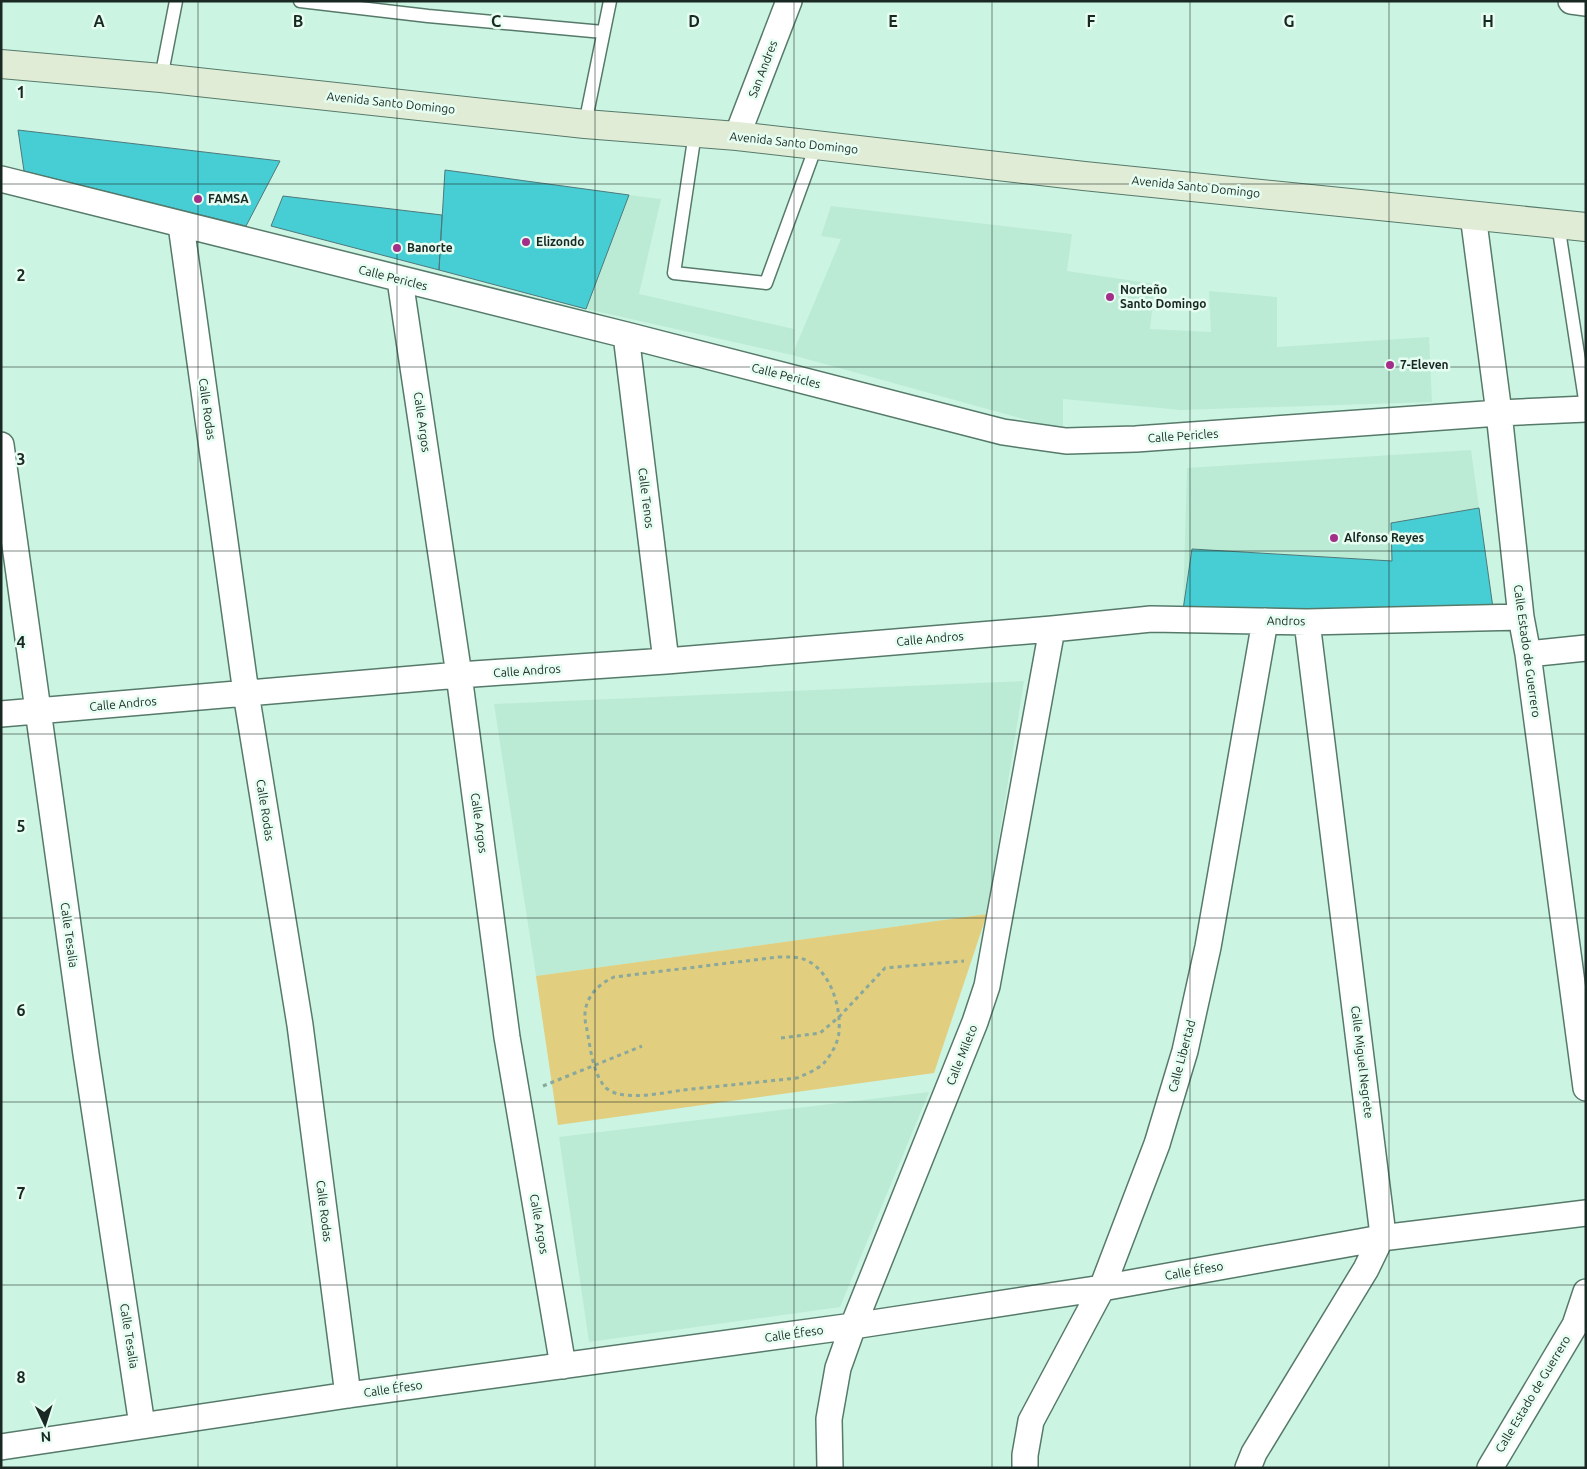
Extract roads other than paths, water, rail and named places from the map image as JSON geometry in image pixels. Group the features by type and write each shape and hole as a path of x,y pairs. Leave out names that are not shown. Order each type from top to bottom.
{"main road":[{"name":"Avenida Santo Domingo","path":"1,64 161,78 585,124 738,136 1084,176 1586,227"}],"street":[{"name":"San Andres","path":"738,136 789,1"},
{"path":"1571,1 1586,3"},
{"name":"Calle Pericles","path":"1,179 626,335 1003,432 1066,441 1136,439 1586,408"},
{"name":"Calle Estado de Guerrero","path":"1473,215 1499,413 1521,617 1528,654 1586,1088"},
{"name":"Calle Rodas","path":"181,225 246,693 300,1025 348,1395"},
{"name":"Calle Argos","path":"400,280 459,675 507,1037 563,1366"},
{"name":"Calle Tenos","path":"626,335 666,661"},
{"name":"Calle Tesalia","path":"1,445 86,1054 142,1425"},
{"name":"Andros","path":"1052,629 1151,618 1307,622 1521,617"},
{"name":"Calle Libertad","path":"1025,1468 1025,1455 1031,1421 1102,1288 1157,1144 1185,1050 1208,947 1265,621"},
{"name":"Calle Miguel Negrete","path":"1248,1468 1254,1453 1366,1268 1380,1238 1381,1214 1307,622"},
{"name":"Calle Andros","path":"1,714 459,675 666,661 1052,629"},
{"name":"Calle Mileto","path":"830,1468 829,1420 838,1368 852,1326 975,1022 987,986 1052,629"},
{"path":"1528,654 1586,648"},
{"name":"Calle Éfeso","path":"1,1447 348,1395 852,1326 1102,1288 1380,1238 1586,1213"},
{"name":"Calle Estado de Guerrero","path":"1490,1468 1575,1325 1586,1292"}],"lane":[{"path":"161,78 176,1"},
{"path":"300,1 428,16 603,32"},
{"path":"585,124 610,1"},
{"path":"695,133 674,273 766,284 816,146"},
{"path":"1558,224 1583,377 1586,408"}],"place":[{"name":"FAMSA","path":"198,199"},
{"name":"Elizondo","path":"526,242"},
{"name":"Banorte","path":"397,248"},
{"name":"Norteño Santo Domingo","path":"1110,297"},
{"name":"7-Eleven","path":"1390,365"},
{"name":"Alfonso Reyes","path":"1334,538"}]}
